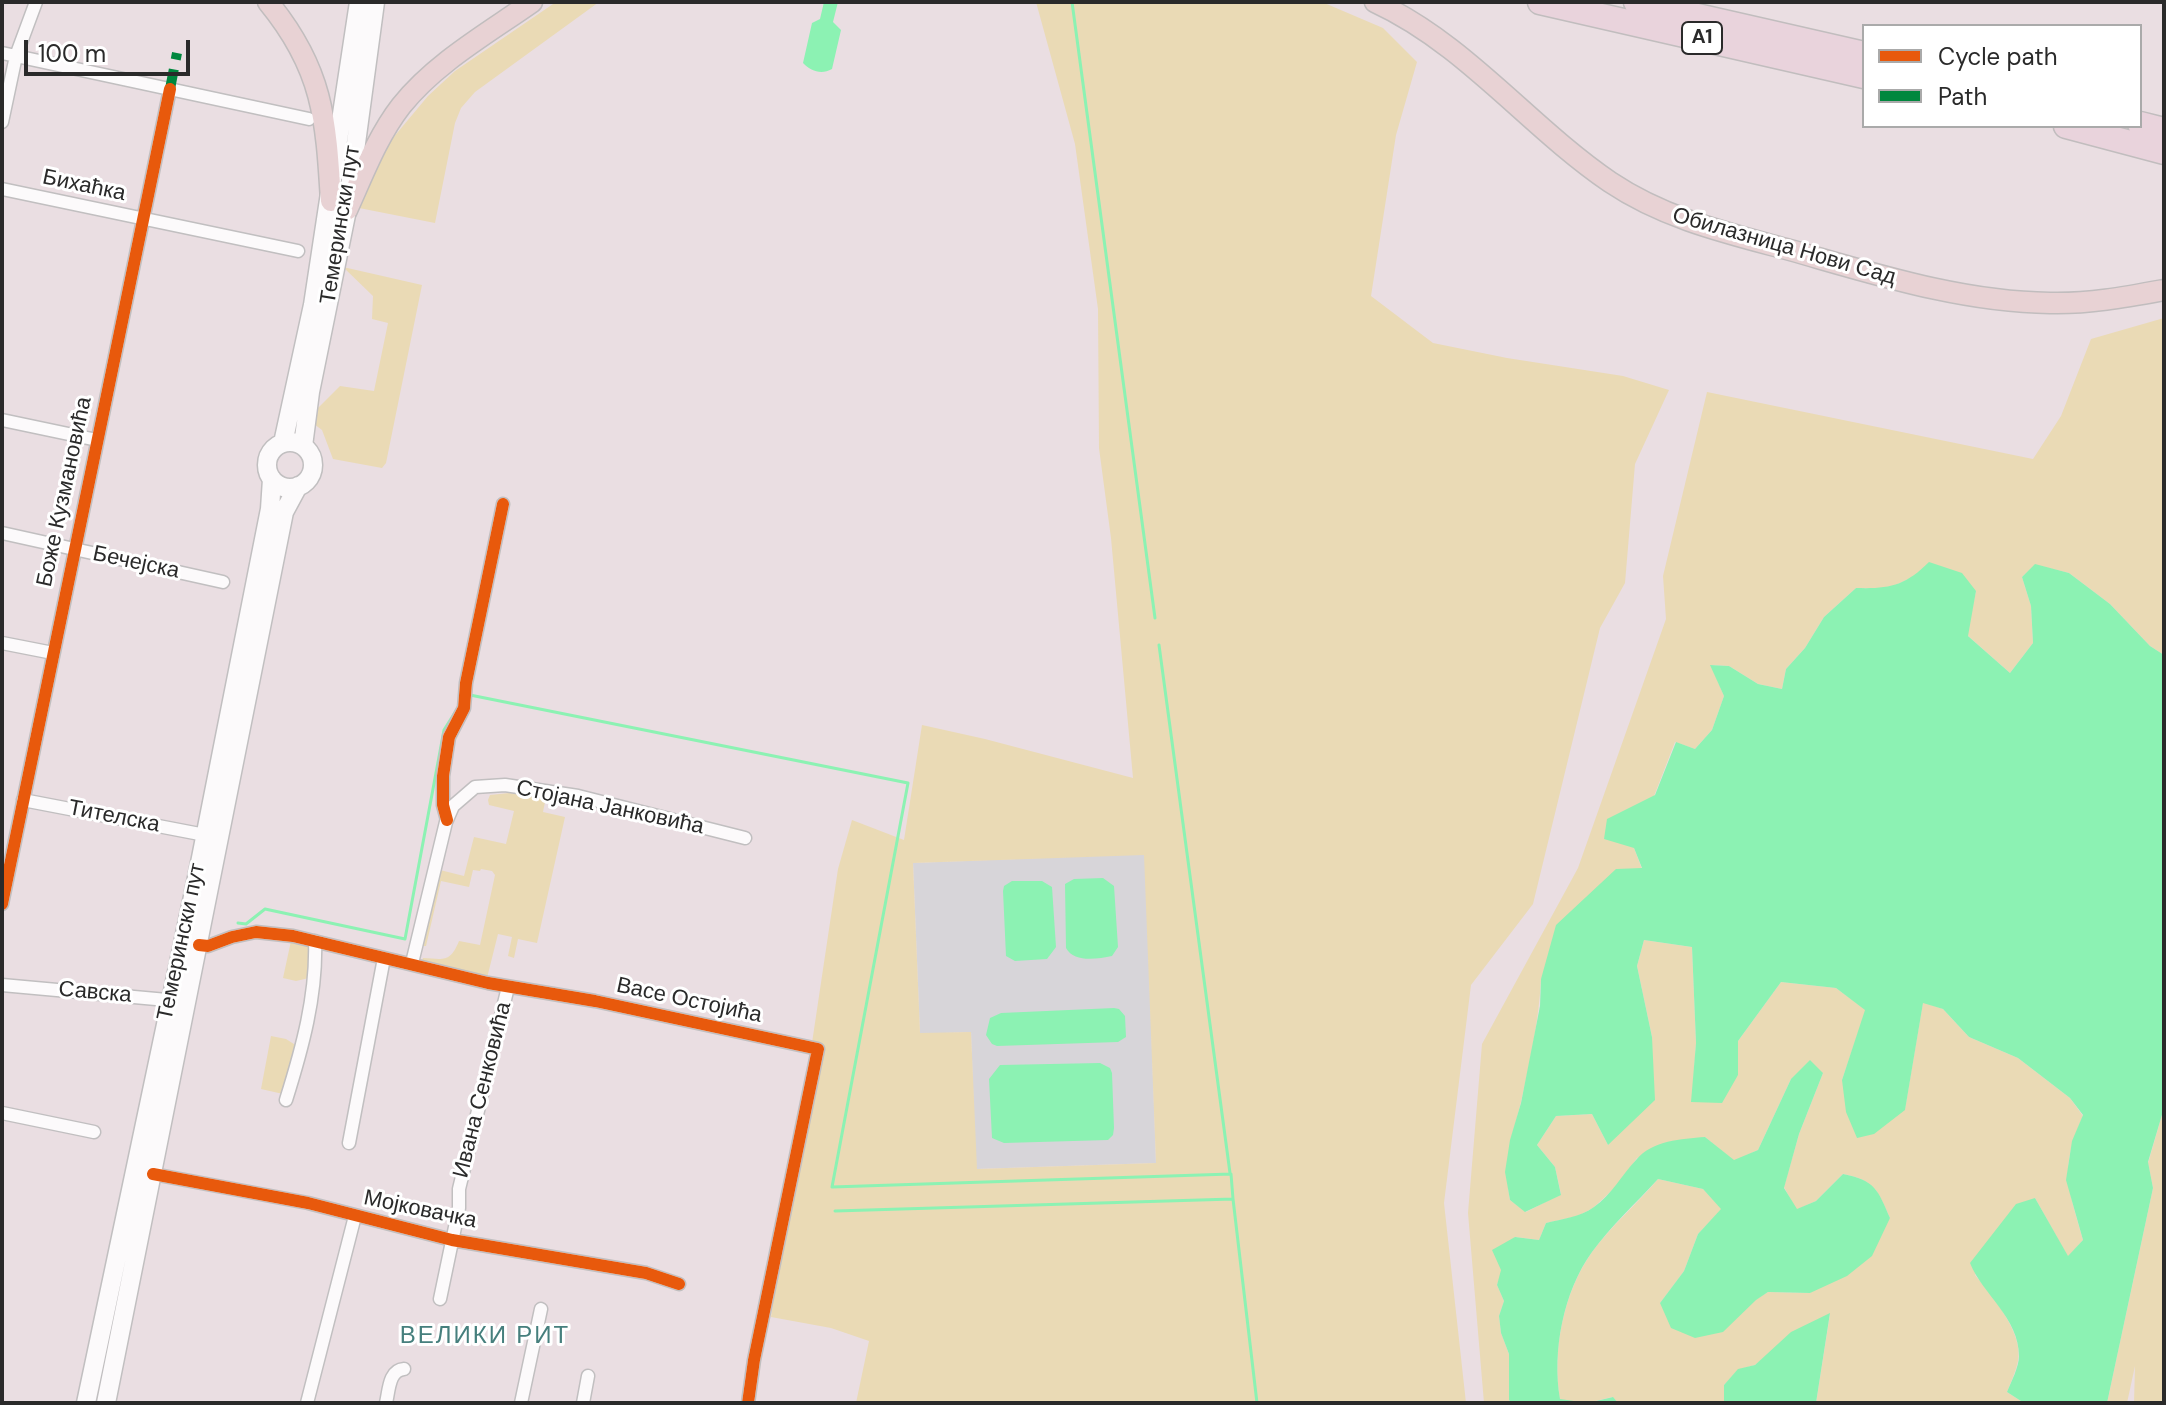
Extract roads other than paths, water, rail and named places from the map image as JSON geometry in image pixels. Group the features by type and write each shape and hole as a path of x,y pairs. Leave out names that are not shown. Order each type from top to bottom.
{"highway":[{"name":"A1","path":"1540,2 1862,76"},
{"name":"A1","path":"1636,2 1862,54"},
{"path":"2142,124 2164,130"},
{"path":"2074,128 2164,152"}],"main road":[{"path":"268,2 285,23 318,90 339,205"},
{"name":"Темерински пут","path":"283,443 313,305 339,205 359,2"},
{"name":"Темерински пут","path":"303,446 339,205 375,2"},
{"path":"339,205 411,94 451,59 532,2"},
{"name":"Обилазница Нови Сад","path":"1375,2 1393,10 1449,47 1606,180 1639,201 1679,219 1908,283 1964,294 2025,302 2064,303 2107,300 2164,290"},
{"path":"297,443 303,446 312,465 309,477 298,486 284,487 272,479 268,473 268,459 276,446 297,443"},
{"name":"Темерински пут","path":"106,1403 153,1174 205,835 270,509 272,479"},
{"name":"Темерински пут","path":"86,1403 178,1001 199,945 284,512 298,486"}],"street":[{"path":"2,122 16,56 36,2"},
{"path":"2,53 309,119"},
{"name":"Боже Кузмановића","path":"2,904 170,89"},
{"name":"Бихаћка","path":"2,189 298,251"},
{"path":"2,420 97,440"},
{"path":"447,820 443,805 443,776 449,737 465,701 503,504"},
{"name":"Бечејска","path":"2,533 223,582"},
{"path":"2,643 53,653"},
{"name":"Стојана Јанковића","path":"412,963 447,820 453,806 475,787 505,785 578,796 745,838"},
{"name":"Тителска","path":"23,800 205,835"},
{"name":"Васе Остојића","path":"199,945 208,946 256,932 315,941 508,987 595,1001 818,1049 754,1360 748,1403"},
{"path":"286,1100 305,1033 315,967 315,941"},
{"path":"349,1143 384,958"},
{"name":"Савска","path":"2,985 178,1001"},
{"name":"Ивана Сенковића","path":"440,1299 459,1208 459,1189 508,987"},
{"path":"2,1113 94,1132"},
{"name":"Мојковачка","path":"153,1174 256,1192 452,1240 646,1273 679,1284"},
{"path":"307,1403 355,1216"},
{"path":"521,1403 541,1309"},
{"path":"386,1403 393,1374 404,1369"},
{"path":"583,1403 588,1376"}],"waterway":[{"path":"1072,2 1155,618"},
{"path":"1159,645 1230,1173"},
{"path":"470,695 908,783 832,1187 1231,1174 1233,1199"},
{"path":"238,923 246,924 265,909 405,939 444,730 459,706"},
{"path":"835,1211 1233,1199 1257,1403"}],"district":[{"name":"ВЕЛИКИ РИТ","path":"485,1337"}]}
